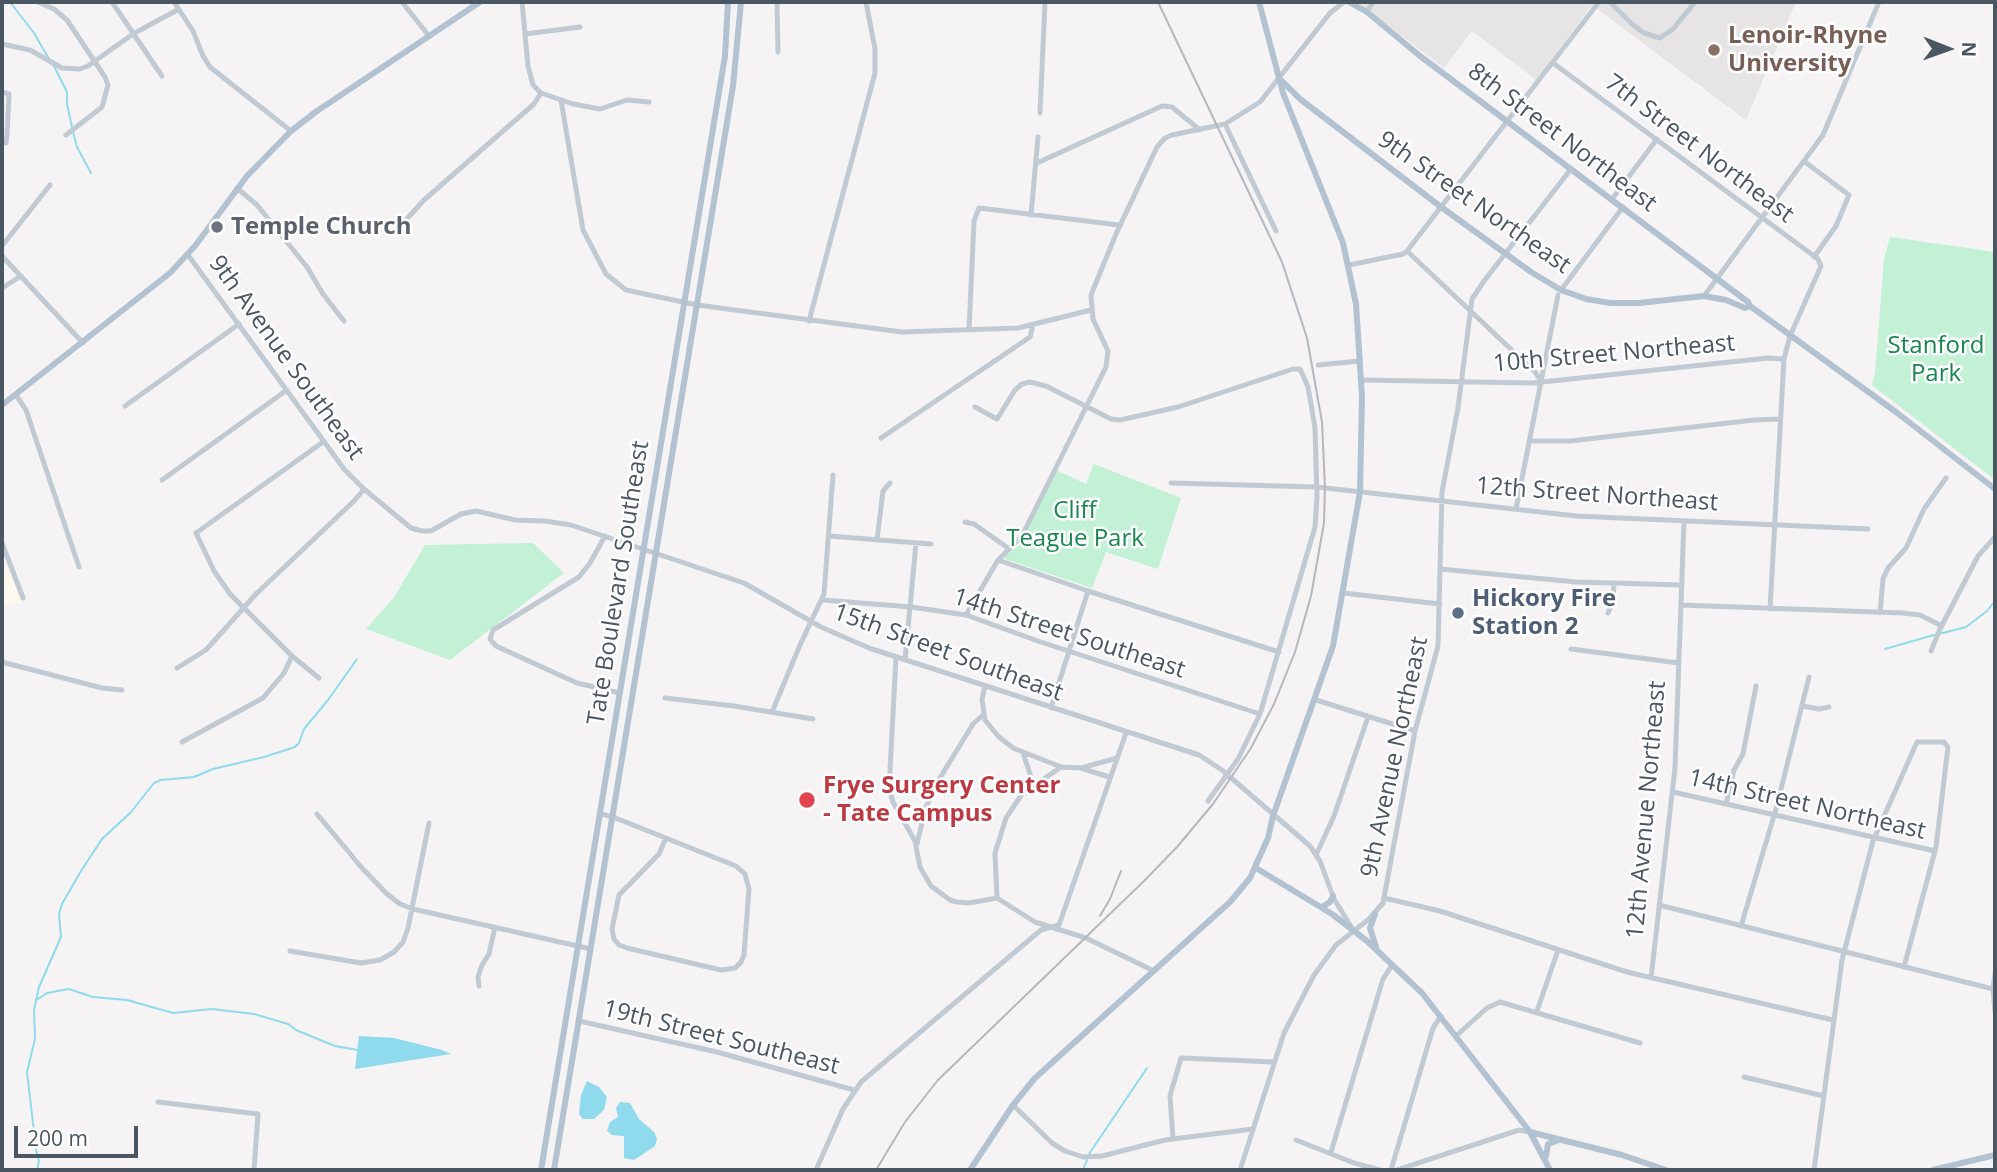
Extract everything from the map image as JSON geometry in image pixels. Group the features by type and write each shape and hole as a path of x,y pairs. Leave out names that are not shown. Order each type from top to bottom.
{"main road":[{"path":"2,405 151,289 188,255 237,188 291,131 480,2"},
{"name":"Tate Boulevard Southeast","path":"541,1170 725,56 728,2"},
{"name":"Tate Boulevard Southeast","path":"554,1170 737,58 741,2"},
{"path":"970,1170 1013,1105 1041,1072 1230,902 1256,868 1333,646 1360,492 1362,380 1356,304 1349,265 1336,224 1283,93 1259,2"},
{"name":"8th Street Northeast","path":"1346,2 1367,12 1420,56 1995,489"},
{"name":"9th Street Northeast","path":"1280,79 1310,107 1441,207 1559,292 1616,303 1704,296 1726,300 1745,308 1750,306"},
{"path":"1256,868 1322,907 1354,930 1418,989 1531,1132 1550,1170"},
{"path":"1322,907 1330,902 1333,896"},
{"path":"1375,914 1370,928 1372,941 1378,951"},
{"path":"1531,1132 1630,1157 1662,1170"},
{"path":"1546,1161 1548,1144 1561,1140"},
{"path":"1933,1170 1995,1154"}],"street":[{"path":"38,2 54,9 66,20 107,80 105,100 96,113 66,135"},
{"path":"113,2 162,76"},
{"path":"174,2 193,31 210,67 291,131"},
{"path":"402,2 429,36"},
{"path":"522,2 529,73 533,85 541,93 600,109 627,100 649,102"},
{"path":"777,2 778,52"},
{"path":"809,321 875,70 875,49 866,2"},
{"path":"1040,114 1045,2"},
{"path":"966,615 998,560 1022,536 1106,367 1109,355 1091,310 1093,289 1119,225 1160,142 1172,135 1218,127 1260,102 1330,13 1346,2"},
{"path":"1367,12 1373,2"},
{"path":"1349,265 1407,251 1599,2"},
{"path":"1610,2 1644,33 1661,38 1673,29 1695,2"},
{"path":"1704,296 1823,135 1879,2"},
{"path":"2,44 23,48 68,70 80,69 133,34 179,9"},
{"path":"525,34 580,27"},
{"name":"7th Street Northeast","path":"1553,63 1814,257 1821,266 1790,336"},
{"path":"2,92 9,94 6,143 2,142"},
{"path":"405,221 424,200 534,104 541,93"},
{"path":"561,100 581,223 598,260 616,285 630,292 697,305 902,332 1033,326 1091,310"},
{"path":"1037,163 1163,106 1172,107 1200,130"},
{"path":"1225,124 1276,231"},
{"path":"1031,215 1038,136"},
{"path":"1612,199 1657,139"},
{"path":"1805,162 1849,195 1836,226 1814,257"},
{"path":"1470,309 1477,290 1571,169"},
{"path":"2,246 50,184"},
{"path":"237,188 257,205 307,267 344,321"},
{"path":"969,330 974,221 979,208 1119,225"},
{"path":"1517,509 1559,292 1623,208"},
{"path":"1407,251 1535,372 1542,382"},
{"name":"9th Avenue Southeast","path":"188,255 344,469 406,524 422,531"},
{"path":"2,256 83,343"},
{"path":"2,288 21,276"},
{"name":"9th Avenue Northeast","path":"1240,1170 1284,1033 1320,964 1336,945 1381,908 1384,898 1415,732 1436,659 1440,634 1441,501 1462,382 1470,309"},
{"path":"125,406 239,324"},
{"path":"881,438 1031,337 1033,326"},
{"path":"1770,609 1784,359 1790,336"},
{"name":"10th Street Northeast","path":"1362,380 1542,382 1755,359 1784,359"},
{"path":"1318,365 1360,361"},
{"path":"975,407 996,419 1015,390 1030,382 1046,386 1111,419 1120,420 1178,407 1300,369 1308,387 1314,420 1317,487 1314,536 1260,714 1238,759 1209,801"},
{"path":"162,480 287,390"},
{"path":"16,395 26,410 79,567"},
{"path":"1529,441 1570,441 1780,419"},
{"path":"318,678 243,608 214,571 196,533 323,442"},
{"path":"772,712 823,600 833,475"},
{"path":"1880,613 1883,579 1888,568 1906,548 1924,509 1946,478"},
{"path":"877,540 883,491 890,483"},
{"name":"12th Street Northeast","path":"1171,483 1317,487 1576,516 1868,529"},
{"path":"177,668 206,650 243,608 354,502 364,489"},
{"name":"15th Street Southeast","path":"422,531 435,530 461,514 476,511 515,520 560,522 744,583 850,641 1199,755 1227,774 1273,816 1303,838 1316,855"},
{"name":"12th Avenue Northeast","path":"1651,978 1678,733 1684,521"},
{"path":"965,522 977,526 1008,548"},
{"path":"829,536 930,544"},
{"path":"605,537 579,577 493,630 490,639 496,646 577,683 620,694"},
{"path":"1931,651 1978,556 1995,537"},
{"path":"2,543 5,563 23,598"},
{"path":"905,660 916,543"},
{"path":"998,560 1279,652"},
{"path":"1440,569 1576,582 1682,585"},
{"path":"1608,613 1613,602 1614,583"},
{"path":"1051,708 1088,591"},
{"path":"1343,593 1440,604"},
{"name":"14th Street Southeast","path":"823,600 911,607 966,615 1260,714"},
{"path":"1681,605 1920,615 1942,625"},
{"path":"1572,649 1679,663"},
{"path":"182,742 263,698 284,673 292,656"},
{"path":"896,657 889,768 891,796 910,829 926,880 950,900 969,903 997,898 1030,919 1085,937 1152,970"},
{"path":"2,662 56,678 122,690"},
{"path":"1741,926 1776,809 1809,677"},
{"path":"985,686 983,715 998,736 1023,753 1060,767 1081,768 1109,777"},
{"path":"1726,804 1734,770 1743,754 1756,686"},
{"path":"665,698 813,719"},
{"path":"1316,700 1415,732"},
{"path":"1802,706 1819,709 1829,707"},
{"path":"916,846 925,810 935,786 973,724 983,715"},
{"name":"9th Avenue Northeast","path":"1316,855 1334,816 1368,717"},
{"path":"816,1170 854,1090 1041,930 1059,925 1126,733"},
{"path":"1814,1170 1844,952 1875,836 1917,742 1944,742 1948,747 1935,851 1904,967"},
{"path":"1023,753 1031,787"},
{"path":"1081,768 1117,758"},
{"path":"997,898 995,853 1003,826 1018,799 1060,767"},
{"name":"14th Street Northeast","path":"1672,792 1935,851"},
{"path":"317,814 343,847 387,894 400,904 591,949"},
{"path":"601,814 613,817 666,838 736,866 747,877 749,889 744,955 735,968 721,970 622,947 616,942 612,934 618,897 659,854 666,838"},
{"path":"290,951 355,963 380,960 394,952 403,942 413,909 429,823"},
{"path":"1316,855 1333,896 1354,930"},
{"path":"1384,898 1411,902 1651,978 1833,1020"},
{"path":"1659,905 1993,989"},
{"path":"479,986 478,977 489,954 495,927"},
{"path":"1537,1011 1558,950"},
{"path":"1331,1153 1383,979 1392,965"},
{"path":"1995,974 1995,1012"},
{"path":"1456,1036 1496,1002 1504,1002 1640,1043"},
{"path":"1391,1170 1432,1030 1441,1016"},
{"name":"19th Street Southeast","path":"579,1021 644,1037 697,1046 854,1090"},
{"path":"1172,1139 1170,1096 1181,1058 1273,1062"},
{"path":"1744,1077 1824,1096"},
{"path":"158,1102 258,1114 254,1170"},
{"path":"1013,1105 1052,1143 1078,1156 1102,1156 1172,1139 1253,1129"},
{"path":"1397,1170 1519,1130 1531,1132"},
{"path":"1296,1140 1354,1163 1380,1170"}],"shaded area":[{"name":"Lenoir-Rhyne University","path":"1357,2 1796,2 1746,120 1592,5 1536,80 1472,31 1444,68"},
{"path":"2,567 8,568 22,602 2,607"}],"green space":[{"name":"Stanford Park","path":"1890,237 1995,252 1995,480 1872,385 1884,259"},
{"name":"Cliff Teague Park","path":"1094,464 1181,498 1158,569 1106,552 1092,588 1005,559 1004,556 1019,545 1056,470 1086,484"},
{"path":"533,543 564,573 450,660 366,629 395,596 425,545"}],"water":[{"path":"359,1036 394,1038 451,1054 355,1069"},
{"path":"587,1081 599,1087 607,1097 604,1110 594,1119 583,1119 579,1114 581,1095"},
{"path":"620,1102 630,1103 639,1119 654,1132 657,1139 655,1146 634,1160 624,1158 624,1136 612,1135 607,1131 610,1122 618,1117 616,1108"}],"waterway":[{"path":"10,2 34,33 49,59"},
{"path":"54,66 67,92 72,127"},
{"path":"73,132 77,147 91,173"},
{"path":"1939,634 1966,627 1987,611 1995,601"},
{"path":"1885,649 1934,635"},
{"path":"37,1170 39,1161 27,1072 35,1039 34,1010 39,987 61,937 59,914 62,904 81,871 102,839 131,812 154,783 194,777 213,769 295,747 304,729 357,659"},
{"path":"38,999 47,993 69,989 93,997 127,1000 173,1013 212,1009 254,1014 288,1024 335,1046 358,1050"},
{"path":"1089,1154 1147,1068"},
{"path":"1083,1170 1087,1160"}],"railway":[{"path":"876,1170 905,1122 938,1080 1144,881 1213,804 1251,748 1274,704 1295,652 1311,596 1324,523 1325,488 1322,422 1307,338 1282,262 1158,2"},
{"path":"1100,916 1121,871"}],"place":[{"name":"Lenoir-Rhyne University","path":"1714,50"},
{"name":"Temple Church","path":"217,227"},
{"name":"Hickory Fire Station 2","path":"1458,613"},
{"name":"Frye Surgery Center - Tate Campus","path":"807,800"}]}
